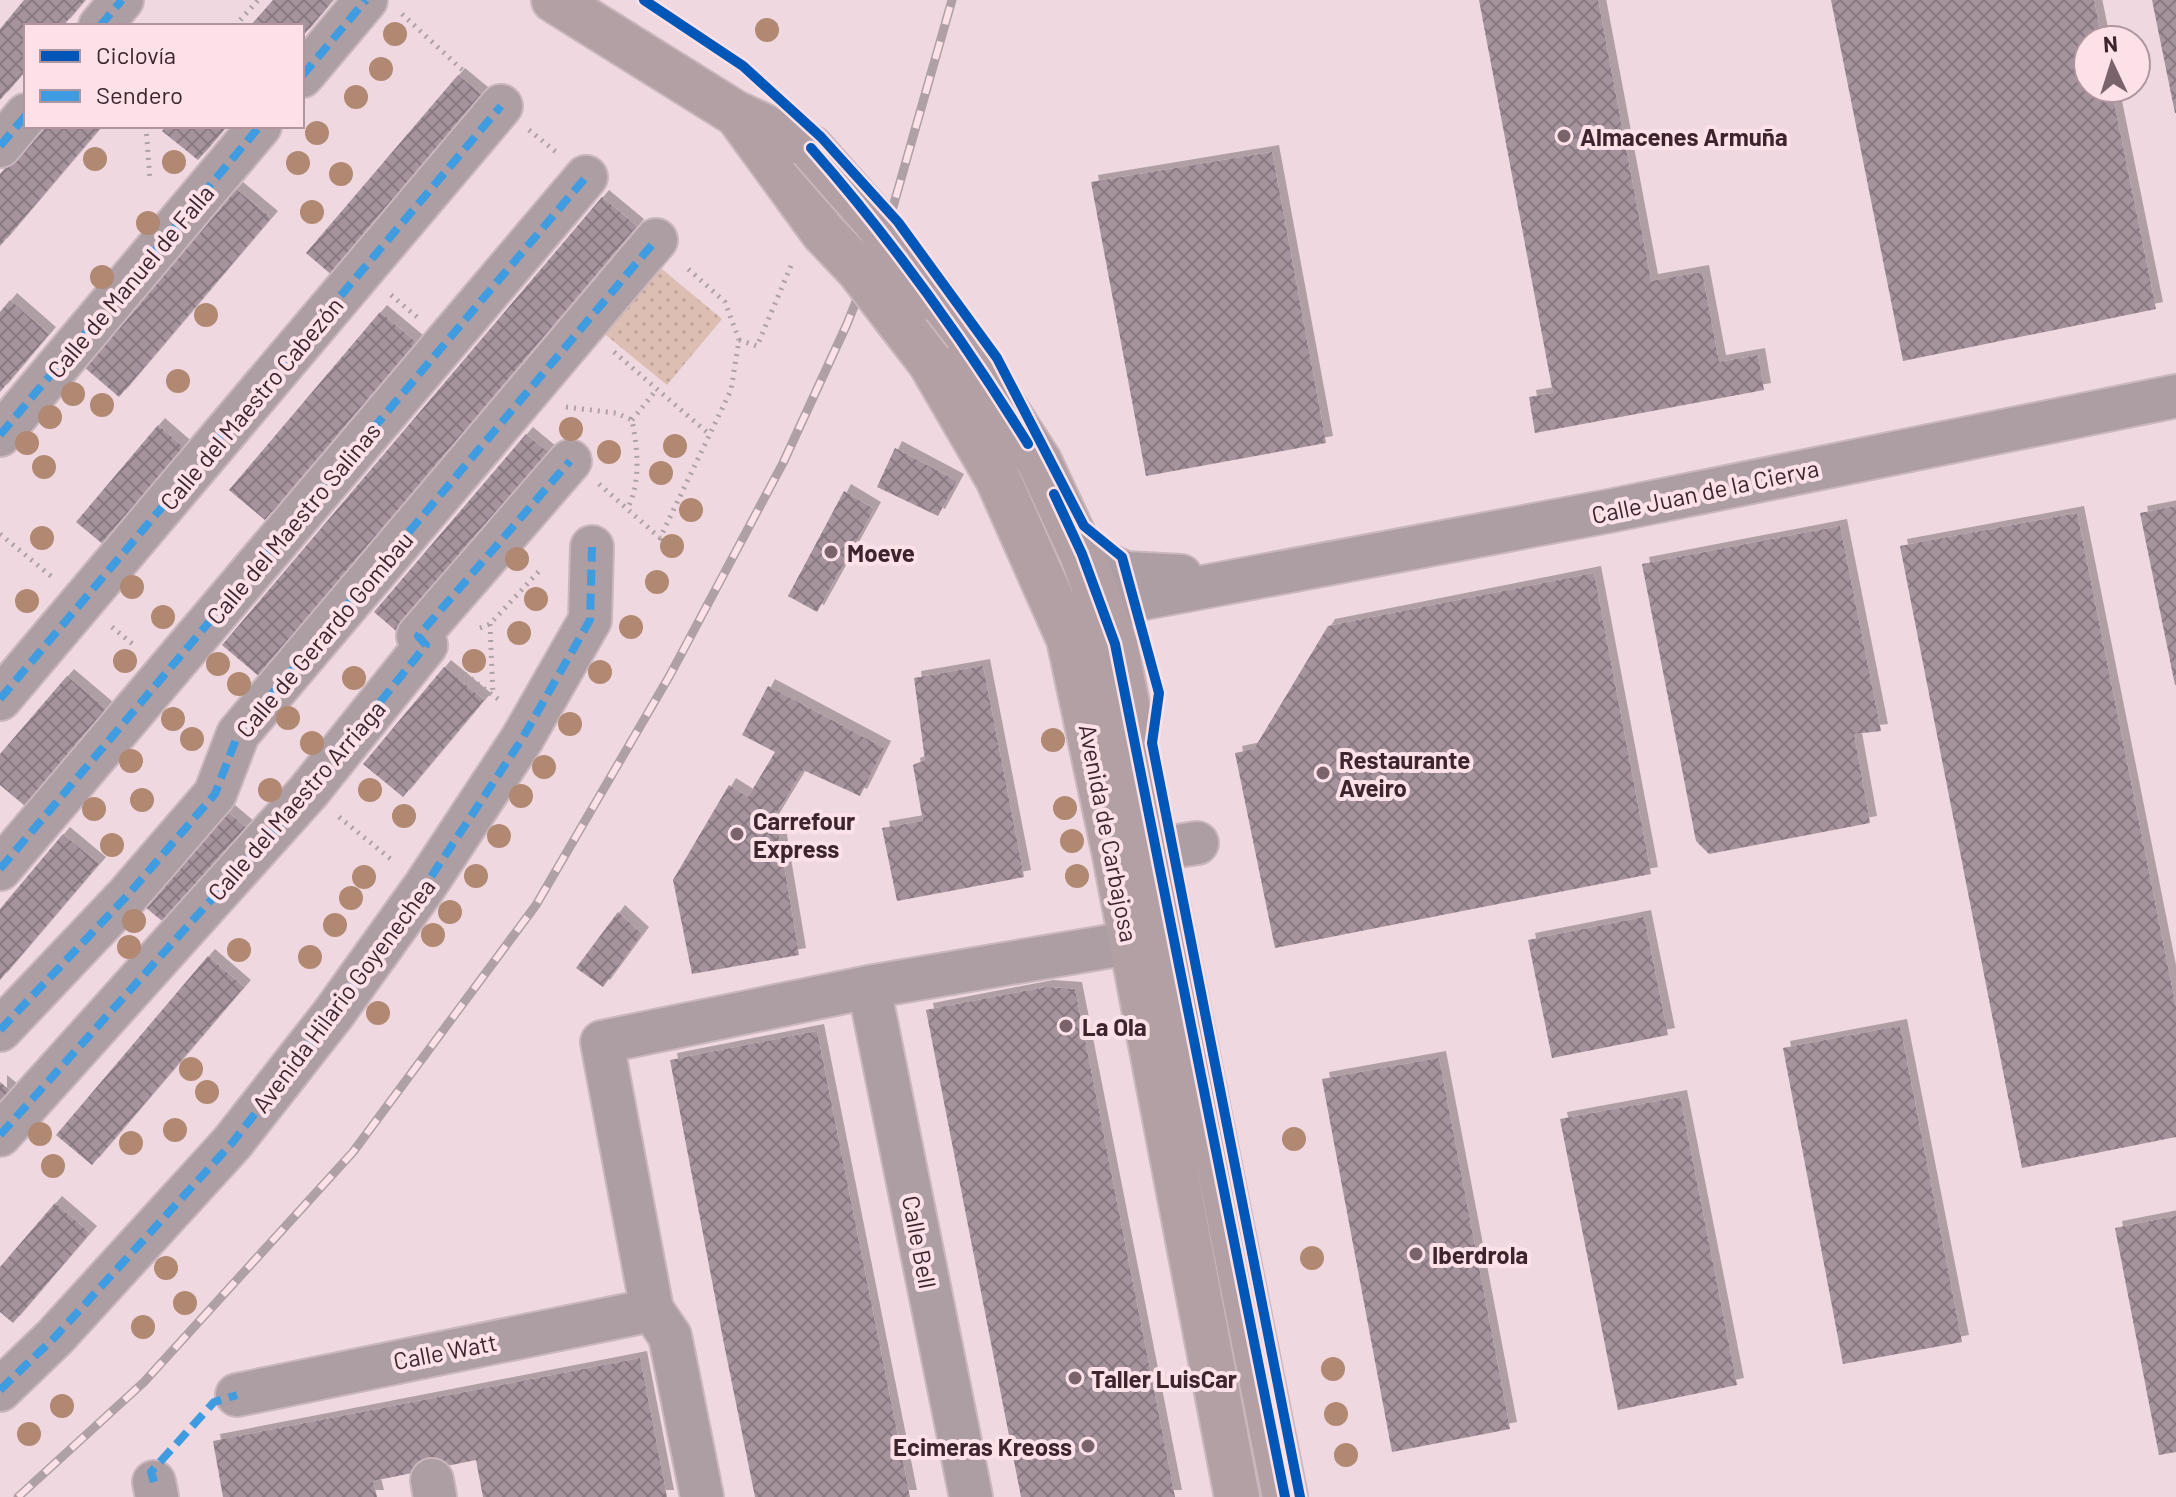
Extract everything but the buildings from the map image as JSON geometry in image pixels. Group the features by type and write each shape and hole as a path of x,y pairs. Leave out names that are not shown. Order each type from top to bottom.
{"main road":[{"path":"554,0 735,113"},
{"name":"Avenida de Carbajosa","path":"735,113 811,148 875,221 934,299 1039,461 1082,554 1115,644 1178,846 1285,1497"},
{"name":"Avenida de Carbajosa","path":"735,113 811,240 859,270 930,362 998,479 1069,639 1115,855 1129,943 1237,1497"}],"street":[{"path":"102,24 122,0"},
{"path":"304,74 366,0"},
{"name":"Calle del Maestro Cabezón","path":"0,699 501,106"},
{"path":"0,146 24,117"},
{"name":"Calle de Manuel de Falla","path":"0,435 258,128"},
{"name":"Calle del Maestro Salinas","path":"0,869 586,177"},
{"name":"Calle de Gerardo Gombau","path":"0,1030 127,896 215,794 238,734 656,240"},
{"name":"Calle Juan de la Cierva","path":"1069,639 1134,600 1609,511 2176,396"},
{"name":"Calle del Maestro Arriaga","path":"0,1135 308,792 426,645 418,636 570,461"},
{"name":"Avenida Hilario Goyenechea","path":"0,1390 55,1337 232,1143 334,1013 425,886 522,739 590,620 592,547"},
{"name":"Calle Juan de la Cierva","path":"1082,554 1126,573 1234,582"},
{"path":"702,1497 670,1336 652,1310 602,1042 869,987 1129,943"},
{"name":"Calle Bell","path":"869,987 971,1497"},
{"name":"Calle Watt","path":"237,1395 652,1310"}],"path":[{"path":"237,24 258,0"},
{"path":"146,128 150,181"},
{"path":"739,340 757,346 811,240"},
{"path":"583,325 709,434"},
{"path":"632,420 657,389"},
{"path":"570,461 660,538"},
{"path":"490,624 493,696"},
{"path":"426,645 509,707"}],"shaded area":[{"path":"645,255 722,319 667,385 590,322"}],"railway":[{"path":"18,1497 144,1382 353,1152 536,905 670,675 783,463 847,324 891,214 952,0"}],"marked path":[{"path":"102,24 122,0"},
{"path":"304,74 366,0"},
{"path":"0,699 501,106"},
{"path":"0,146 24,117"},
{"path":"0,435 258,128"},
{"path":"0,869 586,177"},
{"path":"0,1030 127,896 215,794 238,734 656,240"},
{"path":"0,1135 308,792 426,645 418,636 570,461"},
{"path":"0,1390 55,1337 232,1143 334,1013 425,886 522,739 590,620 592,547"},
{"path":"154,1482 151,1472 214,1402 237,1395"}],"cycle path":[{"path":"644,0 743,66 821,137 898,222 997,358 1084,526 1122,557 1159,693 1152,743 1300,1497"},
{"path":"811,148 926,292 1028,444"},
{"path":"1054,494 1082,554 1115,644 1285,1497"}],"place":[{"name":"Almacenes Armuña","path":"1564,136"},
{"name":"Moeve","path":"831,552"},
{"name":"Restaurante Aveiro","path":"1323,773"},
{"name":"Carrefour Express","path":"737,834"},
{"name":"La Ola","path":"1066,1026"},
{"name":"Iberdrola","path":"1416,1254"},
{"name":"Taller LuisCar","path":"1075,1378"},
{"name":"Ecimeras Kreoss","path":"1088,1446"}]}
